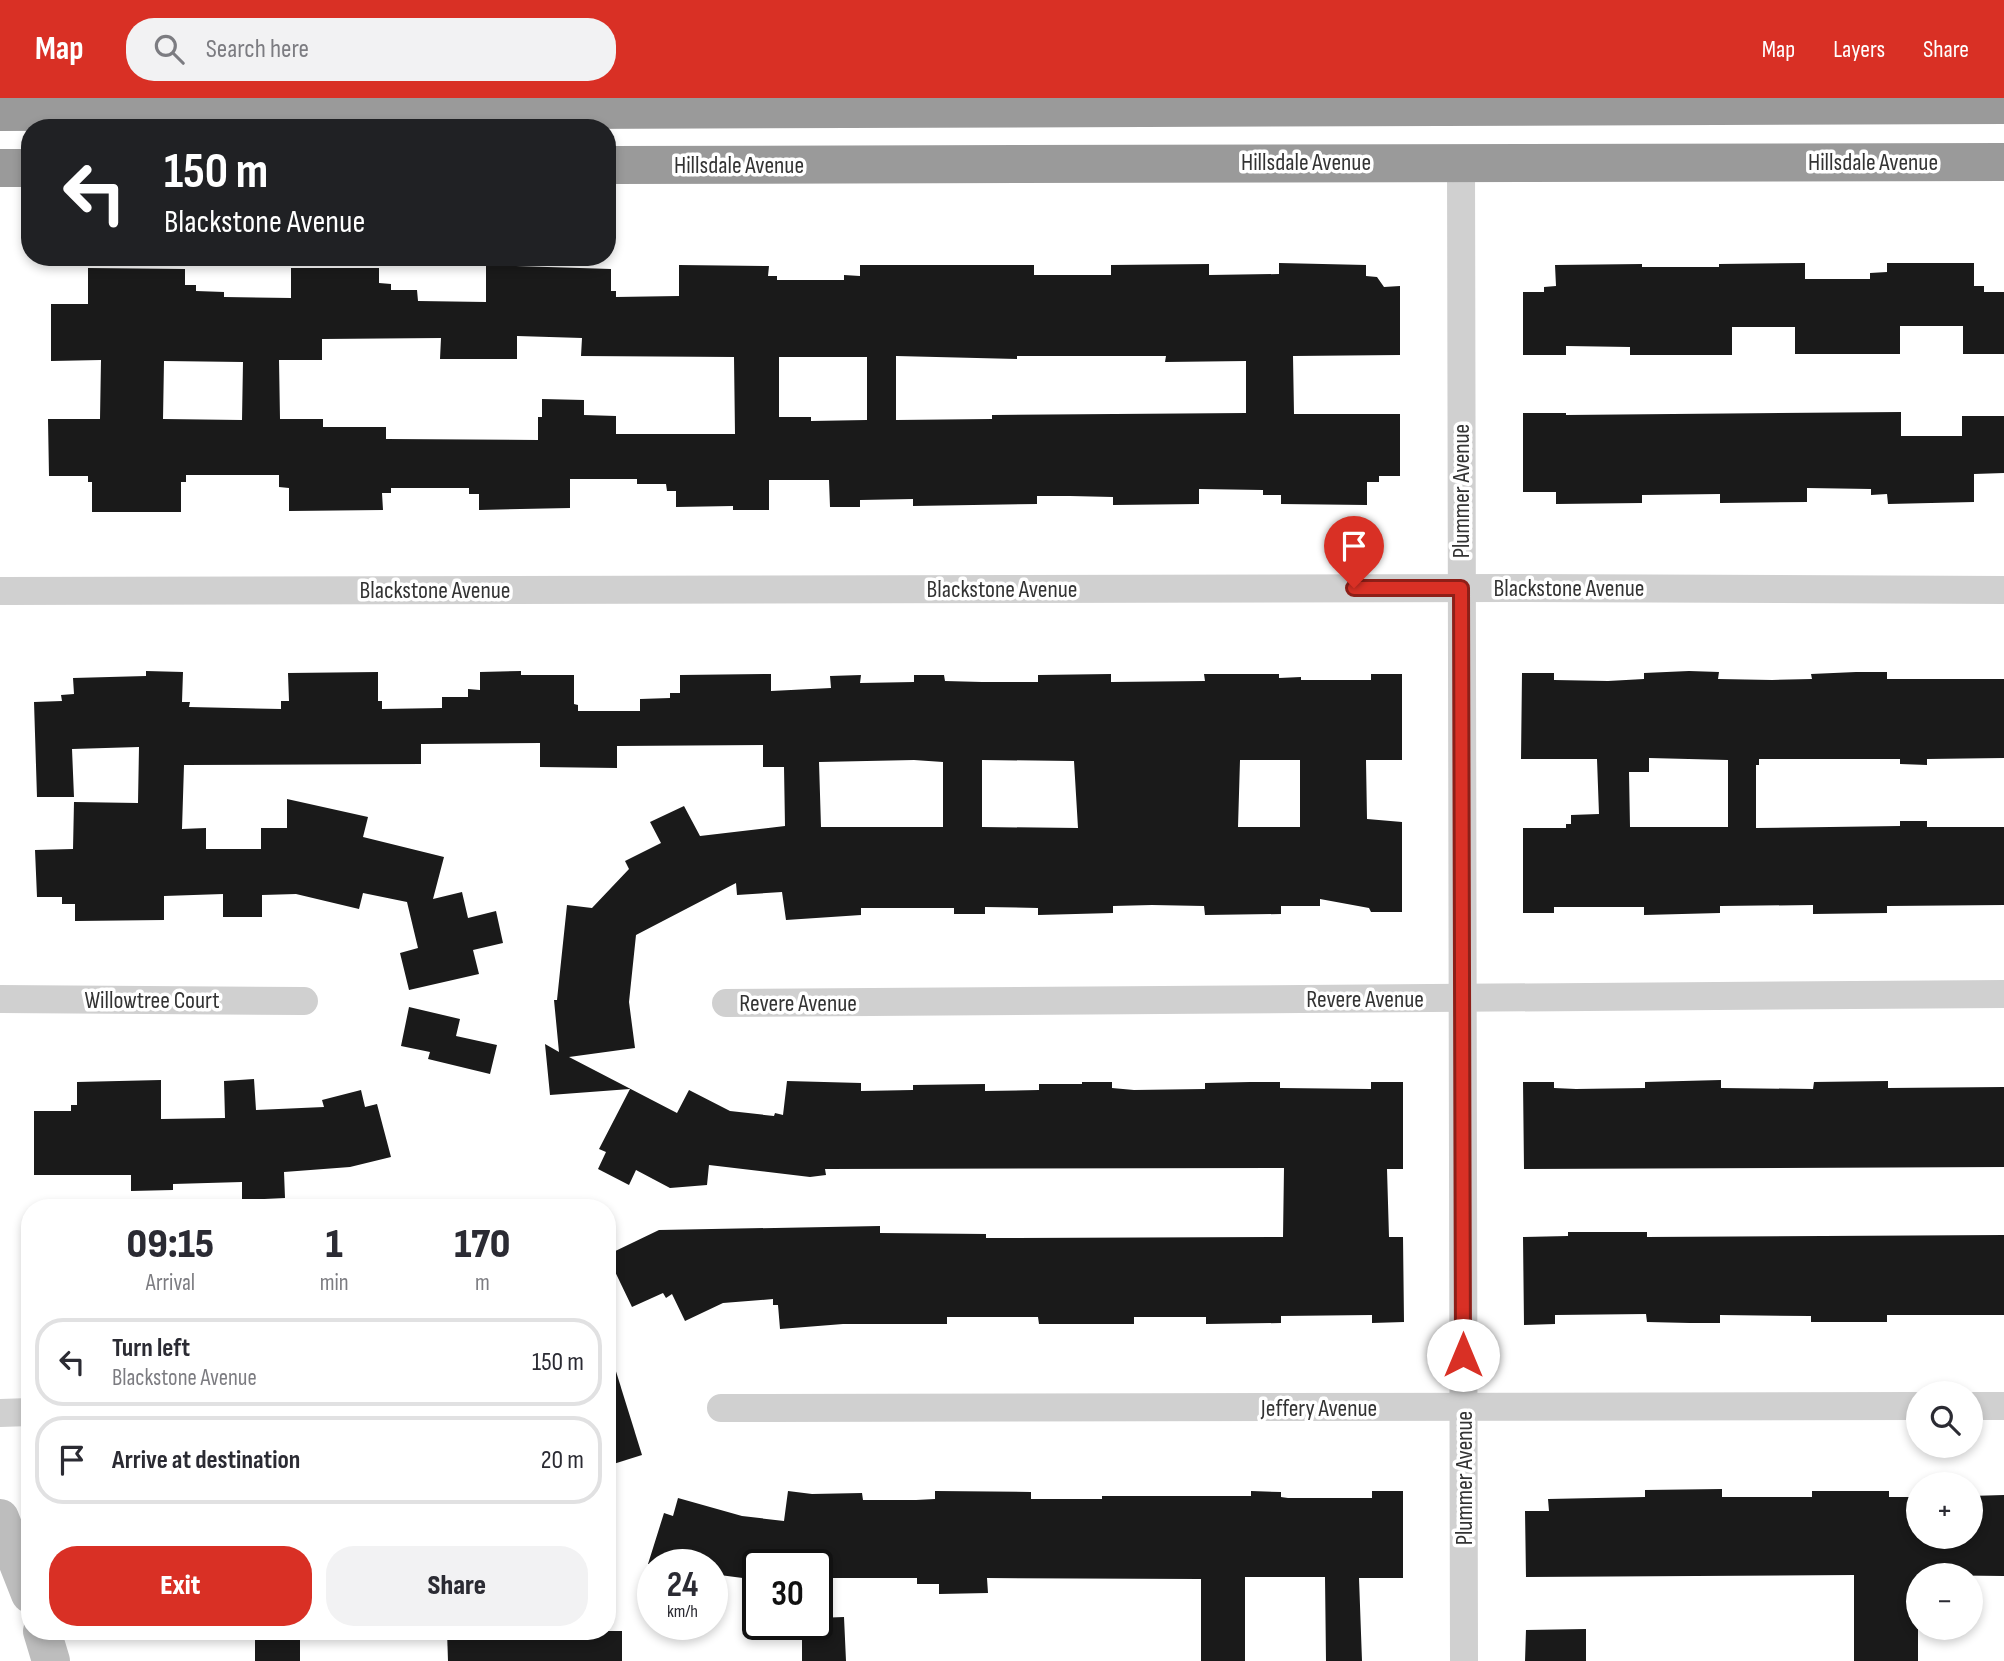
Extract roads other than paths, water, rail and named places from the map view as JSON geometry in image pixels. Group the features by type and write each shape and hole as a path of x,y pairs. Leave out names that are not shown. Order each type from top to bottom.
{"highway":[{"path":"0,112 1030,103 2004,105"},
{"name":"Hillsdale Avenue","path":"616,165 2004,162"},
{"path":"0,168 21,168"}],"street":[{"name":"Plummer Avenue","path":"1461,162 1464,1661"},
{"name":"Blackstone Avenue","path":"0,591 1461,588 2004,590"},
{"name":"Revere Avenue","path":"726,1003 2004,994"},
{"name":"Willowtree Court","path":"0,999 304,1001"},
{"name":"Jeffery Avenue","path":"721,1408 1906,1406"},
{"path":"1983,1406 2004,1406"},
{"path":"0,1413 21,1412"},
{"path":"0,1518 21,1571"},
{"path":"45,1640 51,1661"}]}
